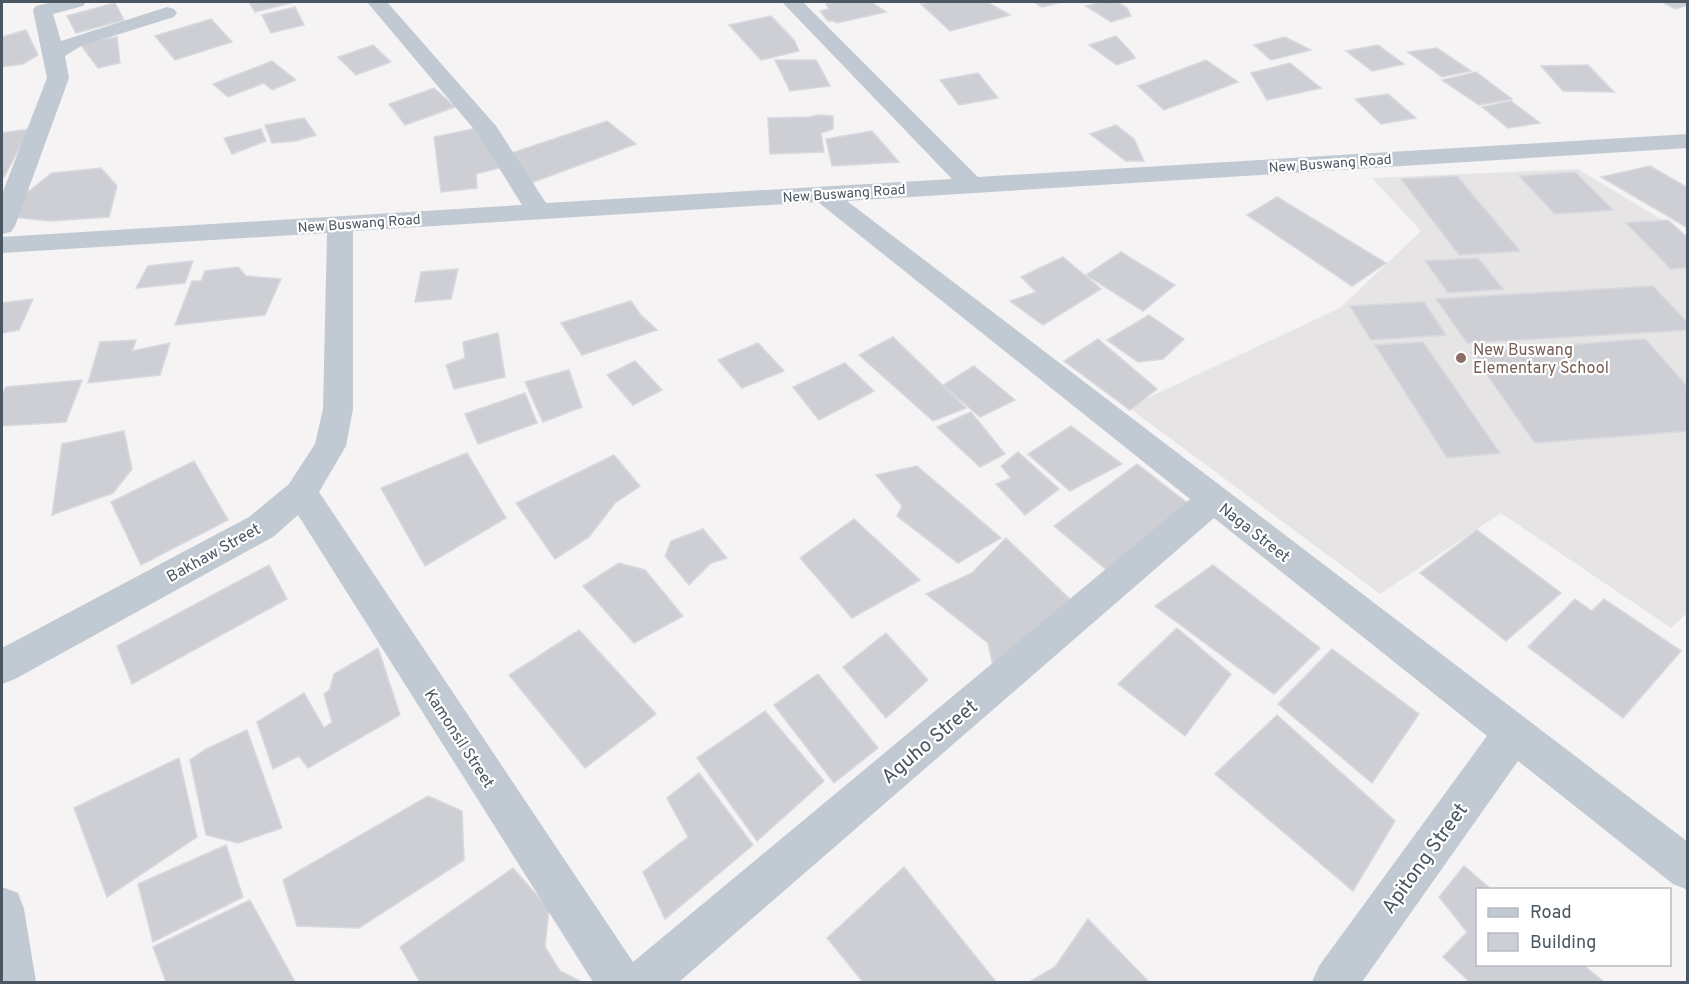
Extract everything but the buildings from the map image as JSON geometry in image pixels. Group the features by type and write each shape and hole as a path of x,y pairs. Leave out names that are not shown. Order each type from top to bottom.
{"street":[{"path":"2,226 58,78 43,10 76,2"},
{"path":"377,2 488,131 538,212"},
{"path":"792,2 972,185"},
{"path":"54,54 74,42 167,13"},
{"name":"New Buswang Road","path":"2,245 1688,141"},
{"name":"Naga Street","path":"823,194 1688,869"},
{"name":"Bakhaw Street","path":"2,667 261,527 302,493 330,446 338,409 340,224"},
{"name":"Kamonsil Street","path":"302,493 619,982"},
{"name":"Aguho Street","path":"644,982 1213,500"},
{"name":"Apitong Street","path":"1335,982 1514,734"},
{"path":"2,909 13,982"}],"shaded area":[{"name":"New Buswang Elementary School","path":"1578,169 1687,235 1687,613 1671,628 1501,513 1380,594 1128,407 1340,308 1421,231 1372,178"}],"place":[{"name":"New Buswang Elementary School","path":"1461,358"}]}
